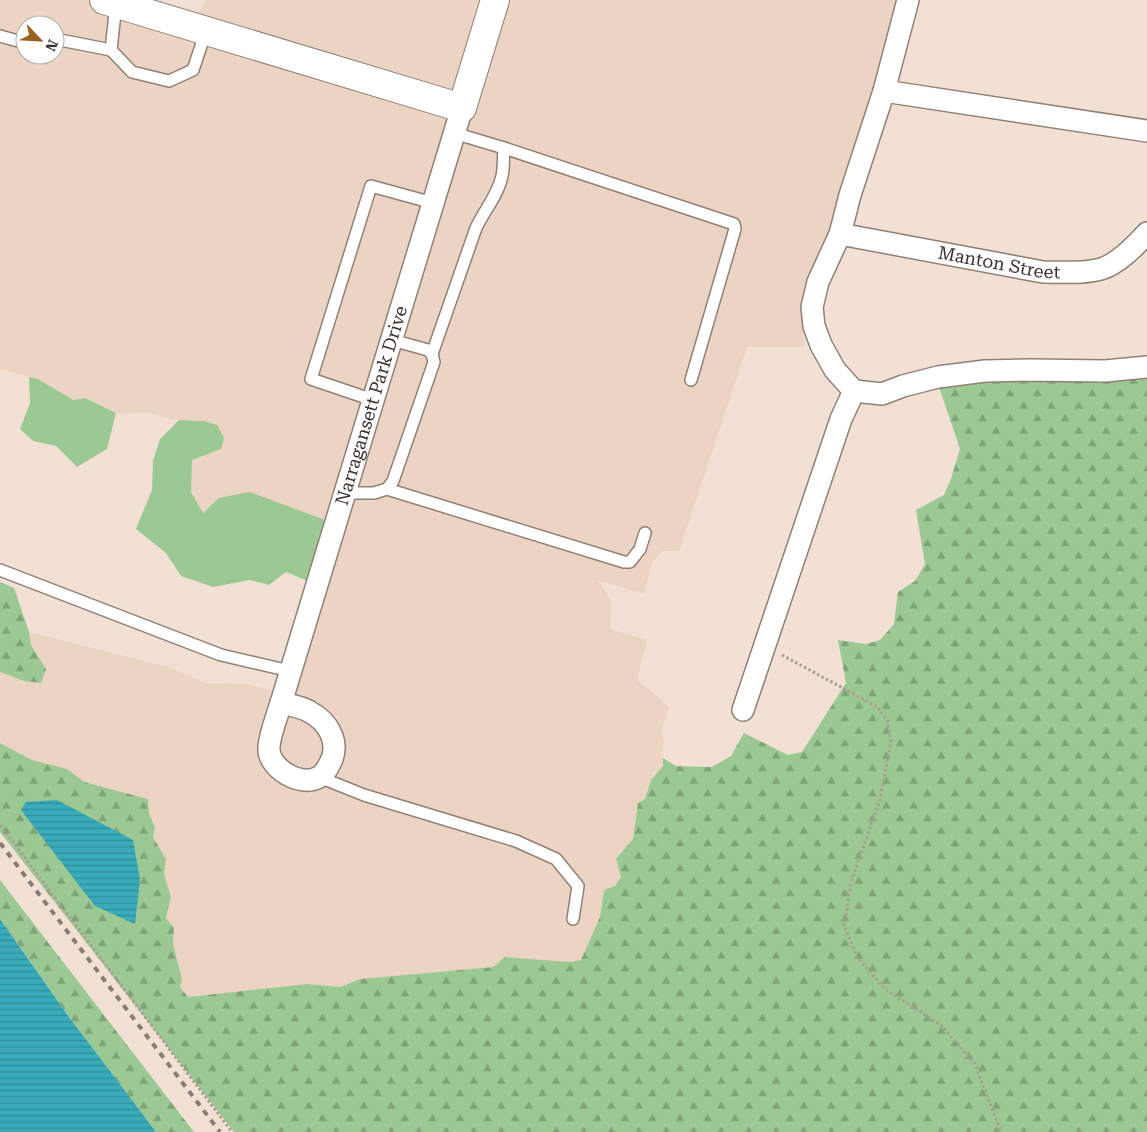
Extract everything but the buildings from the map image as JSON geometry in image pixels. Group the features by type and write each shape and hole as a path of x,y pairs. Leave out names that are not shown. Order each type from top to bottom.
{"street":[{"name":"Narragansett Park Drive","path":"319,778 308,780 281,772 274,763 268,748 495,0"},
{"path":"908,0 884,91 850,194 840,234 818,282 812,307 814,326 821,345 835,370 854,391 882,394 938,376 985,371 1104,372 1147,367"},
{"path":"110,2 206,31 458,120"},
{"path":"884,91 1147,131"},
{"name":"Manton Street","path":"840,234 1043,272 1070,272 1103,268 1131,251 1147,233"},
{"path":"743,710 841,419 854,391"},
{"path":"281,703 310,711 323,721 334,738 334,753 328,768 319,778"}],"lane":[{"path":"110,2 111,50"},
{"path":"65,41 111,50 132,72 169,81 193,70 206,31"},
{"path":"0,36 15,40"},
{"path":"458,120 504,148 734,224 736,229 691,380"},
{"path":"432,354 476,228 496,193 502,175 504,148"},
{"path":"373,400 311,379 371,186 433,203"},
{"path":"388,489 393,481 434,362 432,354 428,350 392,340"},
{"path":"346,493 374,493 388,489 624,562 630,562 640,549 644,533"},
{"path":"0,570 220,655 290,671"},
{"path":"319,778 364,794 516,840 556,859 578,886 573,919"}],"path":[{"path":"765,646 876,706 887,719 891,741 880,800 851,882 844,926 858,958 886,989 942,1026 975,1064 1001,1132"},
{"path":"0,825 232,1132"}],"shaded area":[{"path":"0,0 87,0 152,20 163,5 199,12 206,0 907,0 829,227 831,240 803,319 804,347 747,347 679,551 662,551 652,562 644,594 597,580 611,600 610,629 647,640 637,680 669,708 661,730 664,743 661,757 663,758 663,766 651,780 645,799 638,803 633,839 616,859 621,877 615,886 604,890 600,917 581,960 569,962 505,957 493,967 360,979 340,987 307,984 188,997 180,987 182,979 173,944 174,928 166,918 171,897 164,874 166,859 153,837 155,827 149,814 148,799 84,782 67,770 32,760 0,743 0,672 46,669 31,645 29,632 168,667 206,683 246,684 278,692 327,526 220,498 203,513 191,492 192,460 204,421 169,419 148,412 118,414 85,398 73,400 38,379 0,369"}],"green space":[{"path":"1147,370 1147,1132 234,1132 0,832 0,743 32,760 67,769 84,782 148,799 149,814 155,827 153,837 166,859 164,874 171,897 166,918 174,928 173,944 182,979 180,987 188,997 307,984 340,987 360,979 493,967 505,957 569,962 581,960 600,917 604,890 615,886 621,877 616,859 633,839 638,803 645,799 651,780 663,766 663,758 676,766 712,767 731,756 744,733 788,755 802,752 846,683 838,640 866,644 880,640 894,624 898,592 915,581 925,564 916,510 944,495 960,449 938,384"},
{"path":"29,377 38,379 73,400 85,398 116,413 107,449 77,467 56,446 33,441 20,429 30,403"},
{"path":"179,420 204,421 217,425 224,438 221,449 192,460 191,492 203,513 219,498 250,492 325,520 327,526 310,582 286,572 269,585 250,580 213,587 181,576 166,553 136,529 152,490 153,461 160,439"},
{"path":"0,582 14,588 29,632 31,645 46,669 41,683 24,681 0,672"},
{"path":"0,880 194,1132 156,1132 146,1120 69,1017 0,919"}],"water":[{"path":"57,800 133,840 140,879 135,924 95,906 21,810 26,802"},
{"path":"0,919 69,1017 156,1132 0,1132"}],"railway":[{"path":"0,843 220,1132"}]}
